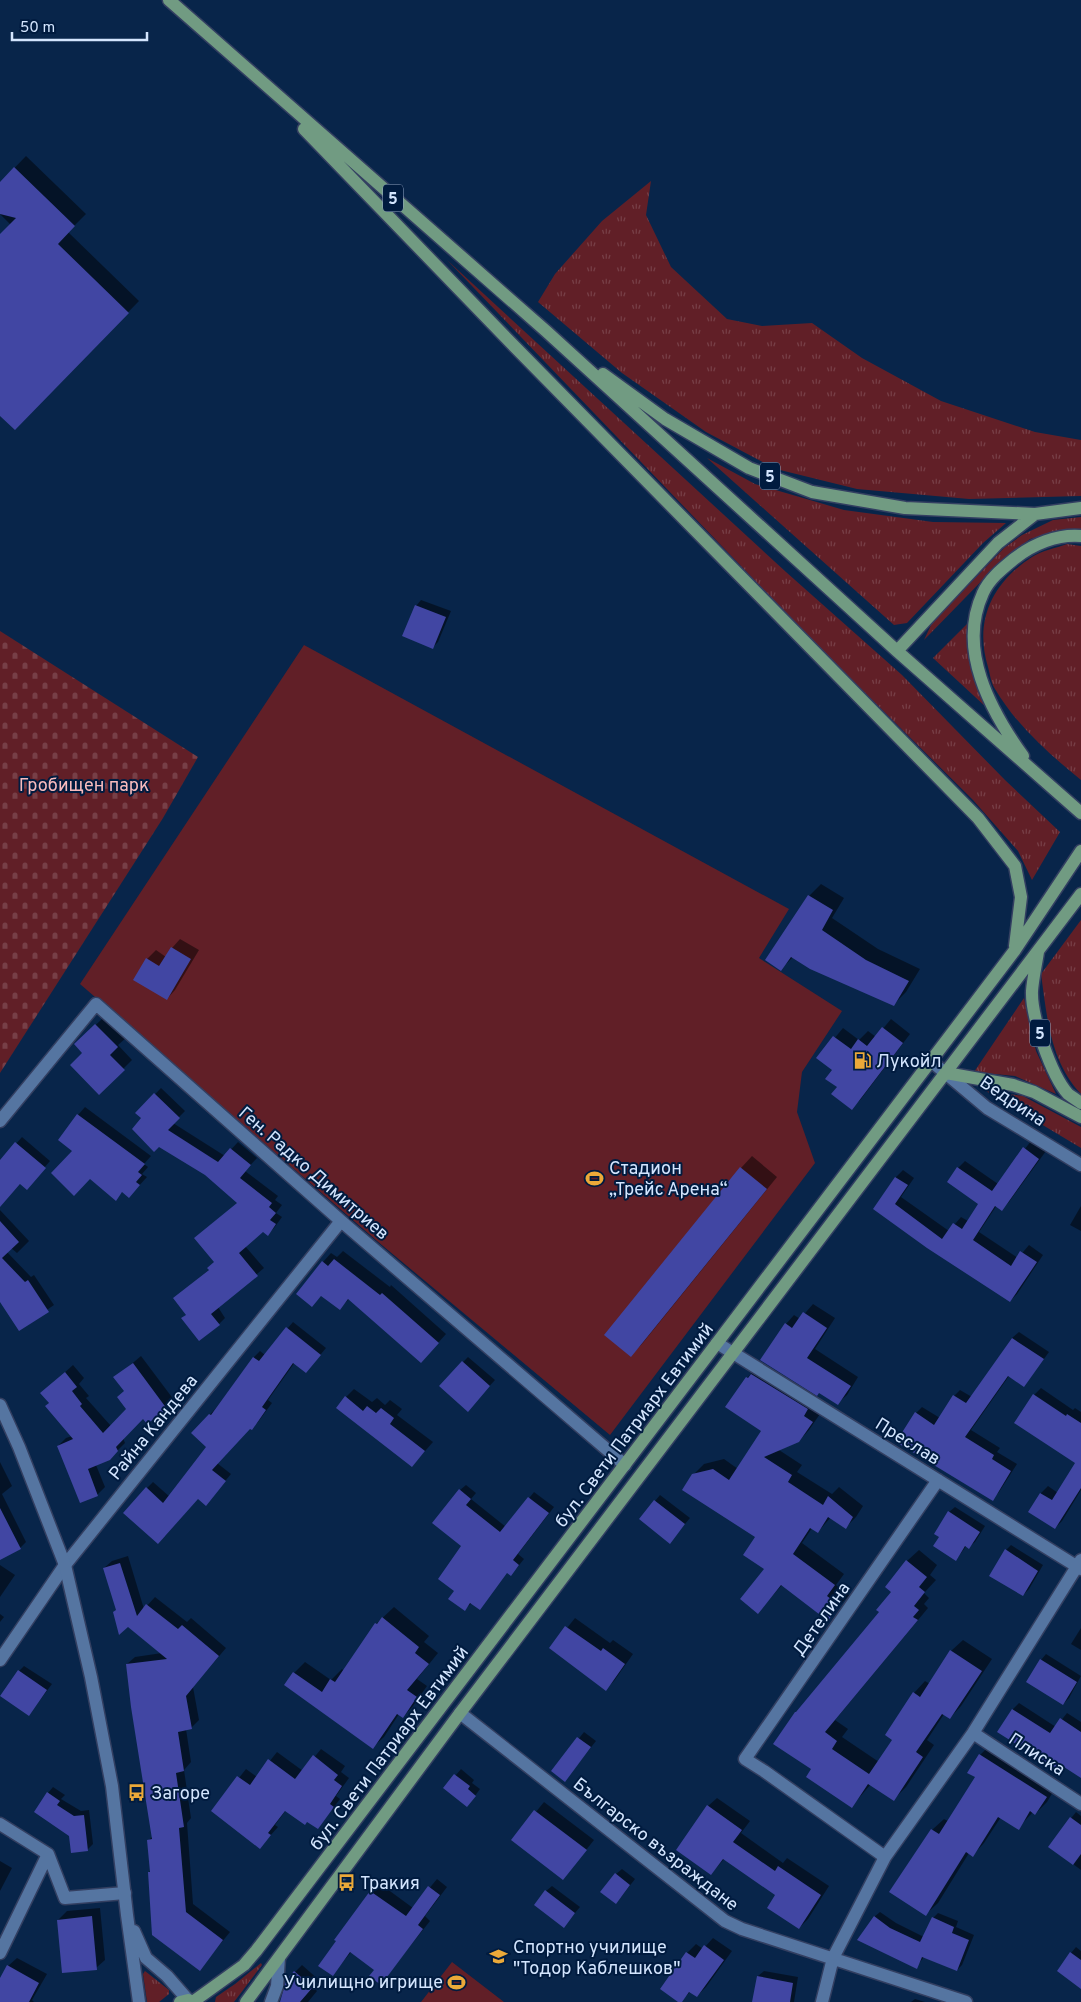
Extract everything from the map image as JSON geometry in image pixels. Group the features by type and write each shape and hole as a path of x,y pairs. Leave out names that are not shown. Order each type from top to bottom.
{"main road":[{"name":"5","path":"169,0 546,331 897,650 1081,813"},
{"path":"241,65 515,348 978,818 1015,866 1021,897 1015,950"},
{"name":"5","path":"546,331 665,419 749,468 812,492 905,508 1035,514 1081,508"},
{"path":"897,650 998,544 1035,514"},
{"path":"1035,772 998,716 985,691 974,654 974,621 984,591 1000,570 1028,548 1066,535 1081,536"},
{"name":"бул. Свети Патриарх Евтимий","path":"190,2001 244,1965 256,1952 1015,950 1081,851"},
{"name":"бул. Свети Патриарх Евтимий","path":"246,2002 460,1713 1081,894"},
{"name":"5","path":"1038,951 1032,992 1034,1014 1057,1077 1068,1094 1081,1103"},
{"path":"946,1073 1013,1085 1034,1092 1081,1117"}],"street":[{"name":"Ген. Радко Димитриев","path":"0,1121 96,1004 341,1221 625,1465"},
{"name":"Ведрина","path":"931,1061 987,1108 1081,1165"},
{"name":"Райна Кандева","path":"0,1660 65,1565 341,1221"},
{"name":"Преслав","path":"717,1343 938,1480 1080,1565"},
{"path":"0,1405 19,1447 65,1565 91,1677 112,1786 139,2002"},
{"name":"Детелина","path":"885,1857 745,1759 938,1480"},
{"path":"822,2002 832,1958 885,1857 973,1733 1080,1565"},
{"name":"Българско възраждане","path":"460,1713 725,1921 742,1929 966,2002"},
{"name":"Плиска","path":"973,1733 1081,1804"},
{"path":"0,1824 48,1854 65,1898 125,1892"},
{"path":"0,1953 48,1854"},
{"path":"127,1915 146,1958 167,1976 190,2001"},
{"path":"271,2002 277,1986 279,1958"}],"green space":[{"path":"651,181 646,215 671,267 727,319 762,326 812,323 862,358 941,401 1035,432 1081,440 1081,496 969,499 857,489 776,469 706,432 622,373 538,302 555,274 602,221"},
{"path":"447,260 786,572 902,675 1005,780 1060,832 1032,880 1018,851 973,800 812,640"},
{"path":"707,458 755,484 844,510 933,522 1006,523 983,543 907,623 894,625"},
{"path":"1081,517 1081,529 1064,530 1030,539 1004,558 924,640 932,623 1004,548 1022,535 1053,520"},
{"path":"1067,544 1081,546 1081,780 1023,727 995,689 992,684 984,650 983,634 990,604 1006,579 1018,567 1036,555"},
{"path":"967,624 973,667 987,708 933,658"},
{"name":"Гробищен парк","path":"0,631 198,757 163,818 0,1073"},
{"path":"304,645 789,909 759,958 842,1011 802,1072 797,1112 815,1163 610,1435 377,1241 80,984"},
{"path":"1081,920 1081,1094 1071,1081 1056,1053 1048,1022 1041,974"},
{"path":"1024,998 1036,1051 1056,1094 1015,1076 974,1072"},
{"path":"986,1091 1023,1096 1081,1127 1081,1148"},
{"name":"Училищно игрище","path":"452,1962 504,2002 421,2002"},
{"path":"261,1963 262,1965 234,2002 215,2002 216,1997"},
{"path":"145,1971 169,1990 169,1994 159,2002 147,2002 143,1974"}],"building":[{"path":"14,167 75,226 58,244 129,313 15,430 0,416 0,234 16,218 0,214 0,182"},
{"path":"415,605 446,617 433,649 402,636"},
{"path":"808,895 833,910 822,930 866,960 909,981 894,1006 810,969 791,957 781,971 765,960"},
{"path":"171,947 191,959 167,1000 133,980 146,958 159,966"},
{"path":"95,1024 118,1047 110,1055 125,1070 99,1095 70,1065 82,1053 74,1044"},
{"path":"882,1027 903,1043 852,1110 831,1094 837,1087 825,1079 832,1070 816,1058 833,1036 851,1049 858,1039 867,1046"},
{"path":"154,1093 180,1118 168,1130 218,1162 230,1148 251,1165 240,1178 272,1203 269,1207 276,1213 270,1220 276,1224 268,1236 263,1232 239,1253 258,1276 211,1314 220,1325 199,1341 181,1318 186,1315 173,1298 209,1270 207,1268 214,1262 194,1238 237,1203 205,1175 159,1147 154,1152 132,1129 141,1118 135,1113"},
{"path":"77,1114 145,1164 138,1172 142,1175 136,1182 140,1185 129,1198 122,1192 116,1201 90,1179 74,1196 51,1173 72,1151 58,1140"},
{"path":"15,1142 46,1168 27,1190 20,1184 0,1207 0,1160"},
{"path":"1023,1147 1039,1159 1002,1211 995,1206 973,1240 1011,1266 1020,1251 1037,1262 1010,1302 927,1248 873,1209 895,1177 908,1185 895,1204 942,1239 953,1223 962,1229 978,1204 947,1182 957,1167 992,1191"},
{"path":"740,1167 767,1189 631,1357 604,1335"},
{"path":"0,1221 19,1242 2,1258 25,1282 28,1280 49,1312 19,1331 0,1302"},
{"path":"334,1259 380,1295 382,1293 439,1343 421,1363 348,1299 340,1310 321,1296 312,1307 296,1294 322,1261 328,1266"},
{"path":"803,1312 827,1328 807,1358 851,1386 838,1405 819,1393 817,1396 760,1360 785,1323 792,1328"},
{"path":"286,1327 321,1355 306,1373 293,1363 262,1407 266,1410 252,1430 250,1429 212,1470 226,1481 206,1506 198,1499 158,1544 123,1513 146,1487 163,1503 206,1447 191,1433 209,1414 211,1415 253,1357 259,1361"},
{"path":"1012,1338 1044,1359 1024,1387 1008,1376 965,1437 994,1455 992,1459 1011,1471 993,1501 896,1442 915,1412 934,1425 953,1395 966,1403"},
{"path":"462,1361 490,1386 468,1412 439,1386"},
{"path":"133,1363 167,1409 147,1424 143,1419 116,1447 118,1451 110,1460 88,1469 98,1496 80,1503 57,1446 73,1439 45,1406 49,1403 40,1393 65,1372 77,1387 72,1391 82,1404 80,1406 103,1433 126,1409 117,1397 124,1391 113,1377"},
{"path":"751,1374 808,1409 804,1416 813,1422 799,1442 764,1457 792,1475 788,1482 823,1505 828,1496 853,1517 846,1529 828,1517 818,1533 810,1528 793,1554 835,1585 827,1596 839,1605 828,1621 781,1585 758,1614 740,1599 764,1569 743,1555 755,1537 682,1490 692,1474 713,1469 729,1480 761,1431 725,1407 746,1377 748,1378"},
{"path":"1033,1394 1066,1416 1067,1414 1081,1423 1081,1488 1055,1529 1028,1512 1040,1493 1052,1500 1075,1463 1014,1423"},
{"path":"345,1396 363,1411 367,1406 376,1413 381,1408 394,1418 390,1424 425,1451 412,1467 336,1408"},
{"path":"459,1489 471,1499 466,1505 500,1532 528,1497 549,1513 513,1560 519,1565 511,1576 507,1573 480,1610 470,1603 465,1611 448,1599 454,1591 438,1579 461,1546 432,1523"},
{"path":"654,1500 685,1524 670,1544 639,1519"},
{"path":"0,1508 21,1549 0,1560"},
{"path":"948,1511 980,1532 969,1549 965,1546 956,1561 933,1546 939,1537 934,1534"},
{"path":"1005,1549 1038,1571 1023,1596 989,1576"},
{"path":"906,1560 927,1577 919,1587 925,1592 914,1606 919,1610 913,1617 918,1620 825,1732 837,1741 832,1749 869,1774 892,1740 885,1735 913,1692 920,1697 950,1650 982,1671 950,1719 942,1714 916,1752 923,1757 894,1801 868,1784 852,1808 806,1777 811,1769 773,1744 795,1712 879,1612 876,1610 891,1592 885,1587"},
{"path":"120,1563 137,1616 146,1604 178,1629 182,1625 219,1656 186,1696 192,1729 178,1732 184,1771 176,1773 184,1827 179,1828 186,1912 223,1940 200,1971 152,1935 147,1840 152,1839 126,1664 167,1659 128,1627 119,1635 113,1612 116,1610 103,1568"},
{"path":"382,1617 419,1647 415,1653 429,1664 407,1690 417,1697 403,1718 397,1714 373,1749 284,1685 293,1672 322,1692 330,1679 335,1682 375,1623 377,1624"},
{"path":"565,1626 601,1651 603,1648 625,1664 606,1691 549,1648"},
{"path":"1040,1659 1077,1682 1063,1705 1026,1682"},
{"path":"18,1670 47,1690 29,1716 0,1696"},
{"path":"1012,1709 1050,1733 1060,1718 1081,1732 1081,1778 1064,1767 1060,1772 997,1732"},
{"path":"577,1737 591,1747 565,1782 551,1771"},
{"path":"979,1754 1047,1797 1035,1815 1030,1811 1019,1830 998,1817 973,1857 966,1852 926,1916 889,1892 931,1829 939,1834 975,1777 967,1773"},
{"path":"313,1755 338,1775 334,1780 342,1786 330,1804 334,1807 318,1829 307,1822 305,1825 285,1811 268,1833 271,1835 260,1849 211,1811 237,1776 250,1785 268,1759 295,1779"},
{"path":"454,1774 470,1786 468,1789 476,1796 467,1807 443,1788"},
{"path":"47,1792 60,1801 57,1805 74,1816 84,1815 88,1851 71,1853 69,1836 34,1812"},
{"path":"707,1805 742,1830 733,1842 775,1871 778,1866 821,1895 799,1929 767,1908 775,1895 723,1859 711,1875 676,1850"},
{"path":"534,1810 587,1850 563,1880 511,1840"},
{"path":"1070,1817 1081,1825 1081,1854 1073,1865 1048,1847"},
{"path":"615,1873 630,1885 616,1904 600,1892"},
{"path":"428,1886 440,1895 418,1925 423,1929 381,1985 369,1976 374,1970 350,1952 333,1976 318,1966 336,1941 334,1940 370,1891 406,1916"},
{"path":"545,1890 575,1913 564,1928 534,1905"},
{"path":"92,1916 97,1970 62,1973 57,1920"},
{"path":"874,1916 890,1928 920,1942 932,1917 954,1927 952,1933 969,1940 957,1971 922,1957 917,1969 857,1940"},
{"path":"704,1945 724,1960 697,1997 689,1992 682,2002 678,2002 660,1989 686,1952 695,1958"},
{"path":"1070,1952 1081,1960 1081,1989 1057,1971"},
{"path":"7,1965 39,1983 29,2002 0,2002 0,1978"},
{"path":"294,1971 313,1987 300,2002 280,2002 286,1981"},
{"path":"757,1976 793,1983 790,2002 752,2002"}],"place":[{"name":"Лукойл","path":"862,1061"},
{"name":"Стадион „Трейс Арена“","path":"595,1178"},
{"name":"Загоре","path":"137,1793"},
{"name":"Тракия","path":"346,1883"},
{"name":"Спортно училище \"Тодор Каблешков\"","path":"499,1957"},
{"name":"Училищно игрище","path":"457,1982"}]}
